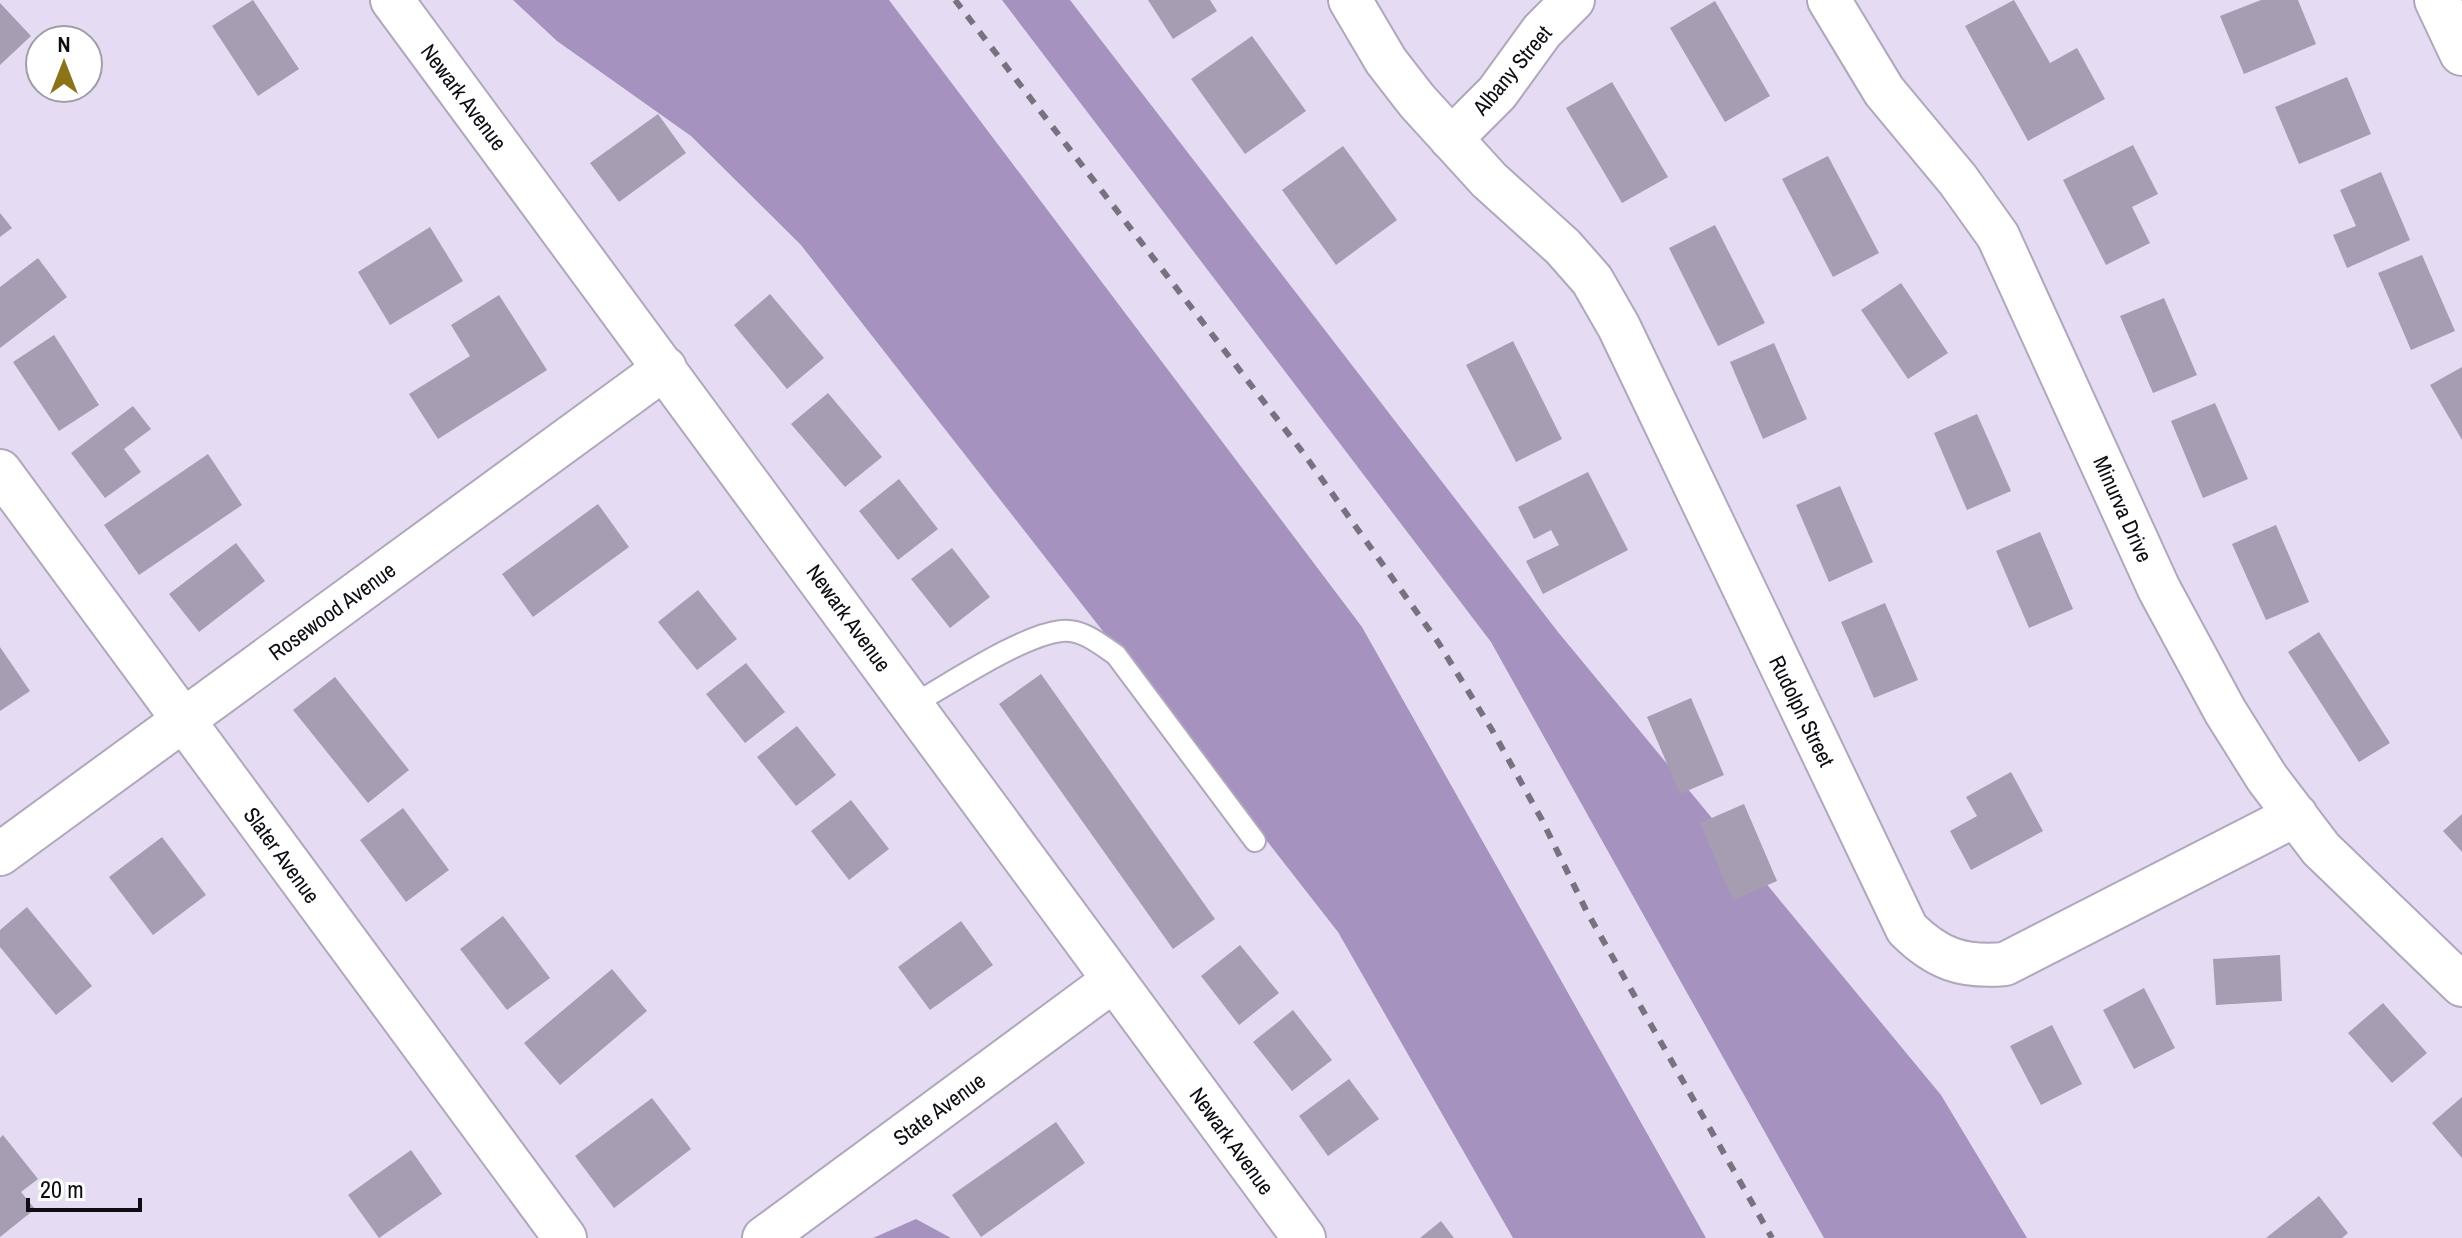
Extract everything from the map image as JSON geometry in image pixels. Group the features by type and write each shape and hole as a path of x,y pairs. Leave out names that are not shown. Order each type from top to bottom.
{"street":[{"name":"Newark Avenue","path":"392,0 1304,1238"},
{"name":"Rudolph Street","path":"1350,0 1386,61 1451,139 1489,180 1563,247 1592,280 1619,327 1907,929 1927,949 1951,962 1978,967 2005,964 2296,815"},
{"name":"Albany Street","path":"1451,139 1497,93 1542,31 1573,0"},
{"name":"Minurva Drive","path":"1829,0 1884,91 1958,180 1998,236 2159,589 2225,711 2267,778 2321,849 2462,985"},
{"path":"2437,0 2462,53"},
{"name":"Rosewood Avenue","path":"0,854 665,368"},
{"name":"Slater Avenue","path":"0,471 565,1238"},
{"name":"State Avenue","path":"764,1238 1114,980"}],"lane":[{"path":"912,705 1022,644 1062,630 1091,637 1116,655 1255,841"}],"shaded area":[{"path":"513,0 889,0 1362,627 1706,1238 1513,1238 1338,932 801,245 691,136 557,41"},
{"path":"1002,0 1070,0 1558,632 1941,1095 2027,1238 1824,1238 1491,642"},
{"path":"916,1219 951,1238 873,1238"}],"building":[{"path":"253,0 299,69 258,96 212,26"},
{"path":"1148,0 1210,0 1217,11 1173,39"},
{"path":"2014,0 2050,63 2077,48 2105,99 2028,141 1965,26"},
{"path":"2261,0 2298,0 2316,44 2244,74 2220,16"},
{"path":"1715,1 1770,96 1725,122 1670,28"},
{"path":"0,3 24,29 24,43 0,65"},
{"path":"1252,36 1306,111 1245,154 1191,79"},
{"path":"2347,77 2371,134 2299,164 2275,107"},
{"path":"1612,82 1668,177 1622,203 1566,108"},
{"path":"658,114 686,153 619,202 590,163"},
{"path":"2133,145 2158,194 2132,207 2150,243 2106,265 2063,180"},
{"path":"1343,146 1397,220 1336,265 1282,190"},
{"path":"1828,156 1879,253 1833,277 1782,179"},
{"path":"2381,172 2410,240 2347,268 2333,235 2356,226 2340,190"},
{"path":"0,213 12,228 0,237"},
{"path":"1715,225 1765,323 1718,346 1669,248"},
{"path":"430,227 463,281 390,325 358,272"},
{"path":"2422,255 2455,331 2411,350 2378,273"},
{"path":"38,258 67,297 0,348 0,287"},
{"path":"1901,283 1948,353 1908,379 1861,310"},
{"path":"770,294 824,358 787,389 734,325"},
{"path":"499,295 547,370 438,439 409,394 470,356 451,325"},
{"path":"2164,298 2197,375 2153,393 2120,316"},
{"path":"54,335 99,405 59,431 13,362"},
{"path":"1513,341 1562,439 1516,462 1466,365"},
{"path":"1774,343 1807,419 1763,439 1730,362"},
{"path":"2462,367 2462,440 2430,385"},
{"path":"828,393 882,457 845,487 791,424"},
{"path":"2215,403 2248,479 2203,498 2171,421"},
{"path":"133,406 151,429 124,449 141,472 105,498 71,453"},
{"path":"1977,414 2011,491 1967,510 1934,433"},
{"path":"208,454 242,505 139,575 104,525"},
{"path":"1588,472 1628,550 1543,594 1526,561 1559,545 1551,530 1534,539 1518,507"},
{"path":"899,479 938,529 898,560 859,511"},
{"path":"1840,486 1873,562 1829,582 1796,505"},
{"path":"598,504 629,547 533,617 502,574"},
{"path":"2276,525 2309,602 2266,620 2232,544"},
{"path":"2040,532 2073,609 2029,628 1996,551"},
{"path":"236,543 265,581 199,632 169,594"},
{"path":"952,548 990,597 950,628 911,579"},
{"path":"698,590 737,639 697,670 658,622"},
{"path":"1885,603 1918,680 1874,698 1841,622"},
{"path":"2319,632 2390,743 2359,762 2288,652"},
{"path":"0,647 30,691 0,711"},
{"path":"746,663 785,712 745,743 706,694"},
{"path":"1041,674 1215,919 1173,949 999,704"},
{"path":"335,677 409,770 368,803 293,710"},
{"path":"1691,698 1724,775 1680,794 1647,717"},
{"path":"797,726 836,775 796,806 757,757"},
{"path":"2011,772 2043,831 1971,870 1950,831 1977,816 1966,797"},
{"path":"851,800 889,849 849,880 811,831"},
{"path":"1744,804 1777,881 1733,900 1700,823"},
{"path":"403,808 449,870 406,902 360,840"},
{"path":"2462,814 2462,852 2443,831"},
{"path":"162,837 206,895 153,935 109,877"},
{"path":"27,907 92,986 56,1015 0,947 0,930"},
{"path":"503,916 550,978 507,1010 460,949"},
{"path":"961,921 993,965 930,1010 898,967"},
{"path":"1240,945 1279,993 1239,1025 1201,976"},
{"path":"2280,955 2282,1001 2216,1005 2213,959"},
{"path":"612,969 647,1011 560,1085 524,1043"},
{"path":"2144,988 2175,1048 2134,1069 2103,1010"},
{"path":"2383,1003 2427,1053 2392,1083 2348,1033"},
{"path":"1293,1010 1332,1060 1292,1091 1253,1042"},
{"path":"2052,1025 2082,1084 2041,1105 2010,1046"},
{"path":"1349,1079 1379,1119 1328,1156 1299,1116"},
{"path":"2462,1097 2462,1158 2432,1123"},
{"path":"652,1098 691,1149 614,1208 575,1156"},
{"path":"1056,1122 1085,1163 981,1237 952,1195"},
{"path":"3,1135 38,1179 21,1192 35,1209 0,1237 0,1138"},
{"path":"411,1150 442,1194 379,1238 348,1195"},
{"path":"2319,1196 2348,1233 2342,1238 2266,1238"},
{"path":"1441,1221 1454,1238 1420,1238"}],"railway":[{"path":"955,0 1304,454 1438,642 1492,730 1542,820 1587,912 1772,1238"}]}
